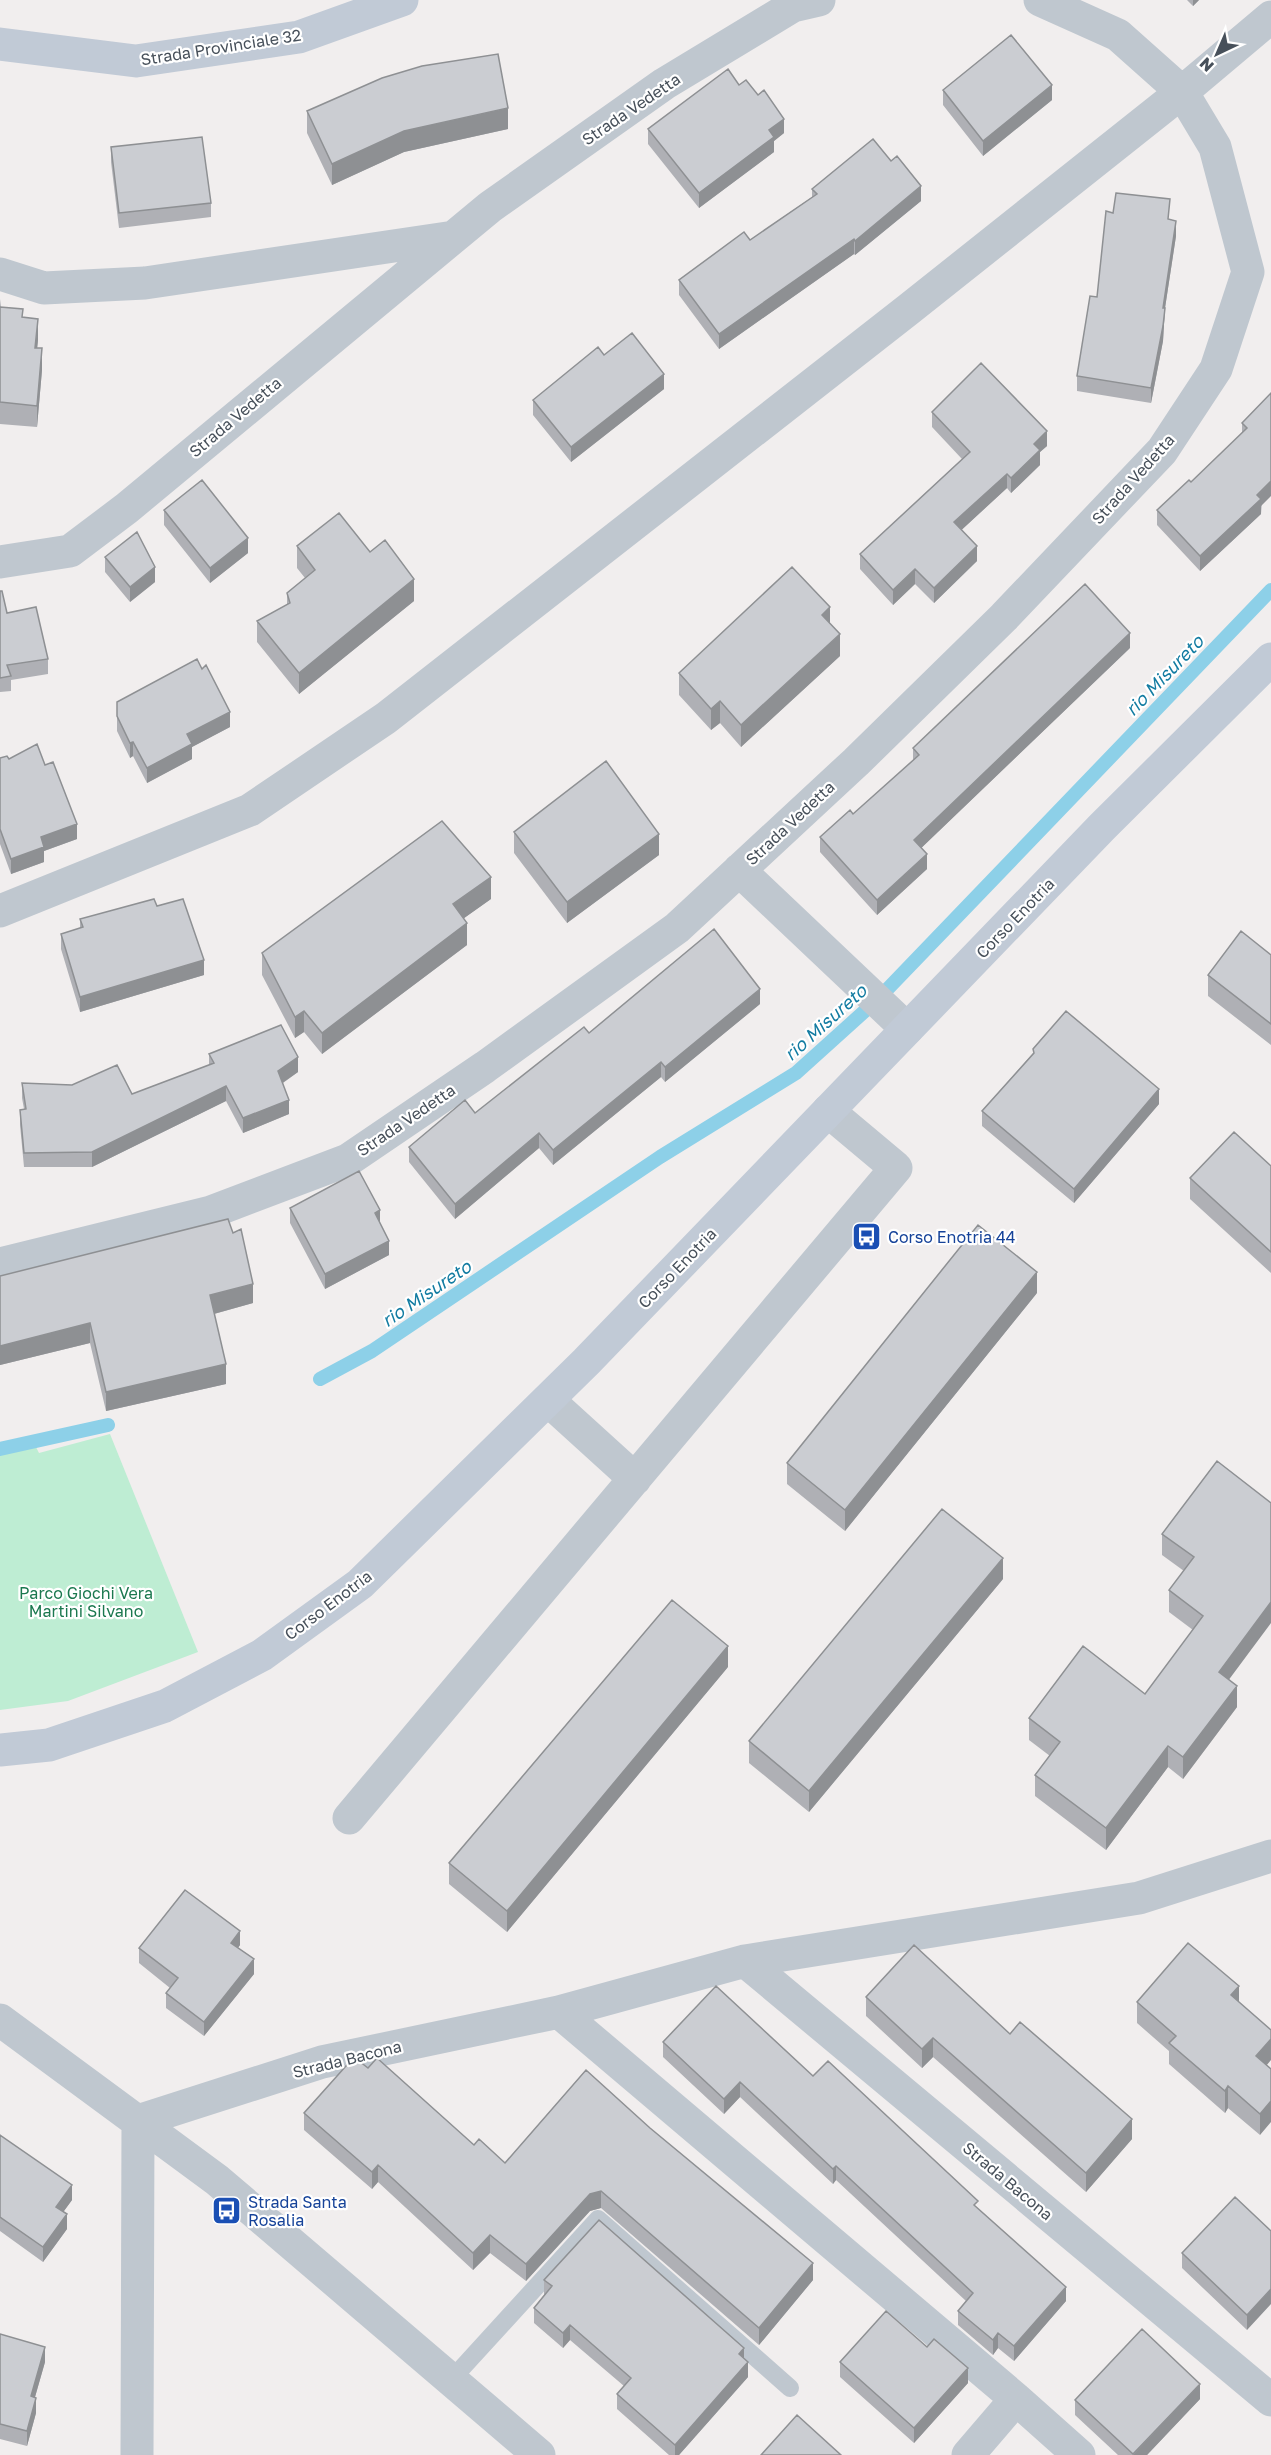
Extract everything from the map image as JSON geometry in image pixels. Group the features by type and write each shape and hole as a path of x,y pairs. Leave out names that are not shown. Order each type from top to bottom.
{"main road":[{"name":"Strada Provinciale 32","path":"0,44 136,62 299,38 402,0"},
{"name":"Corso Enotria","path":"0,1750 49,1745 165,1706 262,1655 360,1584 548,1400 828,1111 899,1022 1102,827 1271,659"}],"street":[{"name":"Strada Vedetta","path":"0,562 70,551 127,508 490,207 664,84 793,6 819,0"},
{"name":"Strada Vedetta","path":"0,1264 211,1212 348,1160 485,1067 677,928 856,762 1036,584 1162,451 1216,369 1248,272 1215,147 1182,92 1118,35 1040,0"},
{"path":"0,911 250,810 386,718 909,309 1182,92 1271,17"},
{"path":"0,274 44,288 145,283 454,237"},
{"path":"739,870 899,1022"},
{"path":"350,1818 896,1168 828,1111"},
{"path":"548,1400 635,1479"},
{"name":"Strada Bacona","path":"138,2121 321,2062 559,2012 745,1961 1139,1898 1271,1856"},
{"name":"Strada Bacona","path":"745,1961 1271,2400"},
{"path":"559,2012 1079,2455"},
{"path":"0,2020 217,2180 539,2455"},
{"path":"137,2455 138,2121"},
{"path":"968,2455 1016,2399"}],"lane":[{"path":"451,2380 598,2219 790,2388"}],"green space":[{"name":"Parco Giochi Vera Martini Silvano","path":"110,1434 198,1652 68,1701 0,1710 0,1454 36,1447 39,1453"}],"building":[{"path":"1011,35 1052,85 983,141 943,90"},
{"path":"498,54 508,108 404,131 332,164 307,111 382,78 422,66"},
{"path":"728,69 739,85 746,80 758,95 764,90 784,119 769,130 774,137 699,193 648,129"},
{"path":"202,137 211,203 119,213 111,147"},
{"path":"873,139 891,161 897,156 921,186 855,241 854,239 719,334 679,280 744,232 750,240 817,194 812,189"},
{"path":"1116,193 1170,199 1168,219 1176,221 1163,308 1165,308 1163,326 1151,388 1077,376 1090,296 1097,297 1106,211 1113,213"},
{"path":"0,307 23,309 22,317 38,319 35,348 42,348 37,406 0,402"},
{"path":"632,333 664,374 571,447 533,400 598,347 604,355"},
{"path":"981,363 1047,431 1034,444 1040,450 1011,478 1007,474 954,522 977,546 934,588 915,569 893,590 860,554 970,452 932,412"},
{"path":"1271,393 1271,481 1257,495 1261,499 1200,556 1157,510 1189,480 1191,482 1247,428 1242,423"},
{"path":"202,480 248,538 210,568 164,510"},
{"path":"339,513 370,552 385,540 414,579 299,673 257,621 290,603 287,593 315,570 297,546"},
{"path":"137,532 155,567 130,587 105,557"},
{"path":"792,567 830,607 822,615 840,634 741,725 720,701 711,709 679,673"},
{"path":"1085,584 1130,633 914,840 927,854 877,900 820,837 850,810 853,814 919,755 913,748"},
{"path":"0,591 2,591 7,613 36,607 48,659 7,665 11,676 0,678"},
{"path":"197,659 202,669 206,665 230,712 187,734 192,744 147,768 133,742 130,743 117,716 117,702"},
{"path":"37,744 45,765 53,762 77,824 41,837 44,847 11,859 0,829 0,758 7,756 9,759"},
{"path":"606,761 659,834 567,902 514,832"},
{"path":"442,821 491,877 453,904 467,923 322,1033 304,1011 295,1017 262,953"},
{"path":"154,899 157,906 183,899 204,960 80,997 61,934 83,927 80,919"},
{"path":"714,929 760,989 665,1067 661,1062 553,1150 539,1133 455,1204 409,1147 465,1100 475,1113 584,1027 589,1033"},
{"path":"1241,931 1271,955 1271,1024 1208,975"},
{"path":"1066,1011 1159,1089 1074,1189 982,1111 1034,1053 1033,1049"},
{"path":"281,1025 298,1057 278,1071 289,1100 243,1118 226,1086 92,1152 24,1153 20,1110 26,1109 22,1083 72,1085 117,1065 132,1094 214,1063 209,1054"},
{"path":"1234,1132 1271,1166 1271,1252 1190,1178"},
{"path":"359,1171 380,1210 375,1213 389,1241 325,1274 290,1208"},
{"path":"228,1219 233,1233 241,1229 253,1284 210,1295 226,1364 106,1392 90,1323 0,1346 0,1276"},
{"path":"978,1225 1037,1272 845,1510 787,1463"},
{"path":"1217,1461 1271,1503 1271,1602 1219,1672 1237,1686 1183,1757 1168,1746 1106,1828 1035,1775 1060,1742 1029,1718 1083,1646 1145,1694 1203,1616 1169,1590 1194,1557 1162,1534"},
{"path":"942,1509 1003,1558 809,1791 749,1741"},
{"path":"672,1600 728,1646 507,1911 449,1863"},
{"path":"185,1890 240,1931 231,1943 254,1959 204,2022 166,1993 178,1978 139,1948"},
{"path":"1188,1943 1239,1986 1231,1995 1271,2030 1271,2039 1256,2056 1271,2069 1271,2101 1260,2114 1228,2086 1225,2091 1169,2043 1176,2036 1137,2002"},
{"path":"914,1945 1010,2034 1020,2022 1132,2119 1086,2173 933,2038 922,2049 866,1997"},
{"path":"716,1986 813,2076 828,2061 978,2201 974,2205 1066,2287 1014,2346 998,2333 993,2340 958,2311 973,2293 836,2166 833,2169 740,2082 724,2099 663,2042"},
{"path":"354,2057 368,2068 377,2058 474,2145 479,2139 505,2163 586,2070 650,2128 813,2263 759,2328 601,2191 590,2194 526,2264 490,2235 473,2253 378,2165 372,2172 304,2113"},
{"path":"0,2135 72,2185 56,2207 67,2214 43,2247 0,2217"},
{"path":"1235,2197 1271,2231 1271,2289 1247,2315 1182,2253"},
{"path":"599,2220 744,2348 739,2354 748,2362 675,2445 617,2394 631,2378 570,2325 563,2333 534,2308 552,2286 544,2280"},
{"path":"886,2311 927,2347 934,2339 968,2368 914,2428 840,2362"},
{"path":"1142,2329 1200,2384 1133,2454 1075,2400"},
{"path":"0,2334 45,2347 31,2396 36,2398 27,2431 0,2424"},
{"path":"797,2415 841,2455 761,2455"}],"waterway":[{"name":"rio Misureto","path":"320,1379 372,1351 660,1157 796,1073 877,1000 1271,590"},
{"name":"rio Misureto","path":"0,1449 108,1425"}],"place":[{"name":"Corso Enotria 44","path":"867,1237"},
{"name":"Strada Santa Rosalia","path":"227,2211"}]}
